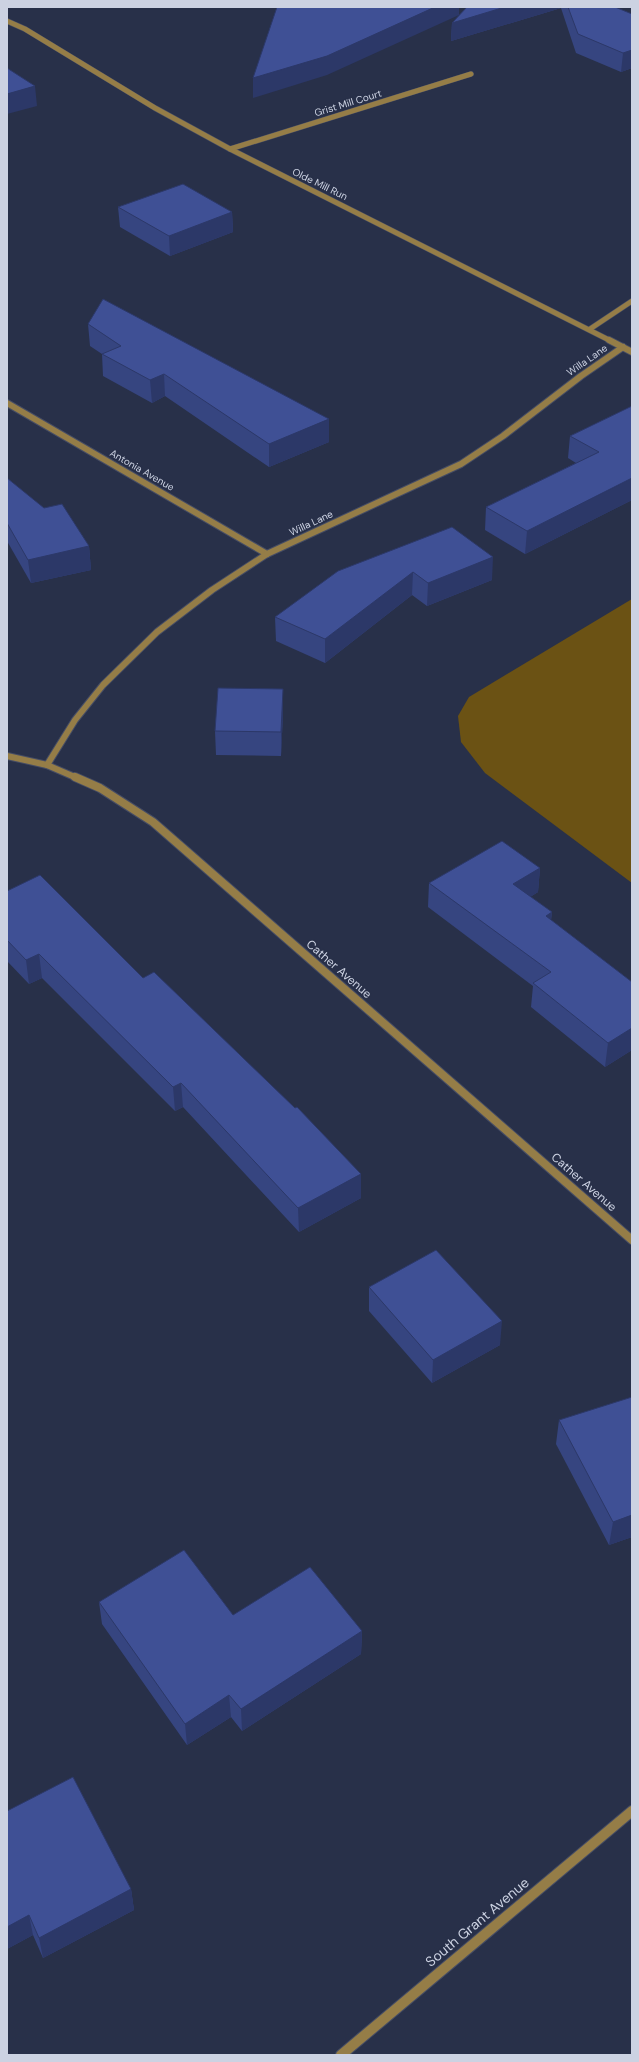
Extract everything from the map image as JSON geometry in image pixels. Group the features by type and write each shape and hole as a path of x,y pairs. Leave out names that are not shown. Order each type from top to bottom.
{"street":[{"name":"Olde Mill Run","path":"7,21 25,29 155,108 230,149 590,329 632,352"},
{"name":"Grist Mill Court","path":"230,149 471,74"},
{"name":"Willa Lane","path":"590,329 632,301"},
{"name":"Willa Lane","path":"47,765 75,720 103,685 157,632 212,590 267,554 461,464 503,436 580,376 623,347"},
{"name":"Antonia Avenue","path":"7,403 267,554"},
{"name":"Cather Avenue","path":"7,756 47,765 100,788 153,822 632,1240"},
{"name":"South Grant Avenue","path":"341,2055 632,1811"}],"shaded area":[{"path":"632,599 632,883 485,773 461,742 458,716 469,697"}],"building":[{"path":"277,7 435,7 327,56 253,78"},
{"path":"467,7 505,7 452,23"},
{"path":"568,7 615,7 632,14 632,50 623,53 578,34"},
{"path":"7,68 35,86 7,94"},
{"path":"183,184 232,212 169,236 118,207"},
{"path":"103,299 329,419 269,444 164,374 150,380 102,354 121,346 88,324"},
{"path":"632,406 632,478 527,531 486,507 599,452 570,436"},
{"path":"7,478 44,508 62,504 89,546 28,560 7,523"},
{"path":"452,527 493,557 428,583 413,572 325,639 275,617 338,571"},
{"path":"218,688 283,689 281,732 215,731"},
{"path":"502,841 540,868 513,884 552,912 546,916 632,982 632,1028 608,1043 533,983 551,972 429,883"},
{"path":"40,875 143,978 154,972 295,1108 297,1107 361,1174 298,1208 181,1083 173,1087 39,954 26,960 7,940 7,891"},
{"path":"436,1250 502,1321 433,1360 369,1287"},
{"path":"632,1397 632,1515 613,1522 559,1420"},
{"path":"184,1550 233,1615 310,1567 362,1631 241,1709 229,1695 185,1724 99,1602"},
{"path":"73,1777 131,1889 39,1938 29,1915 7,1927 7,1811"}]}
